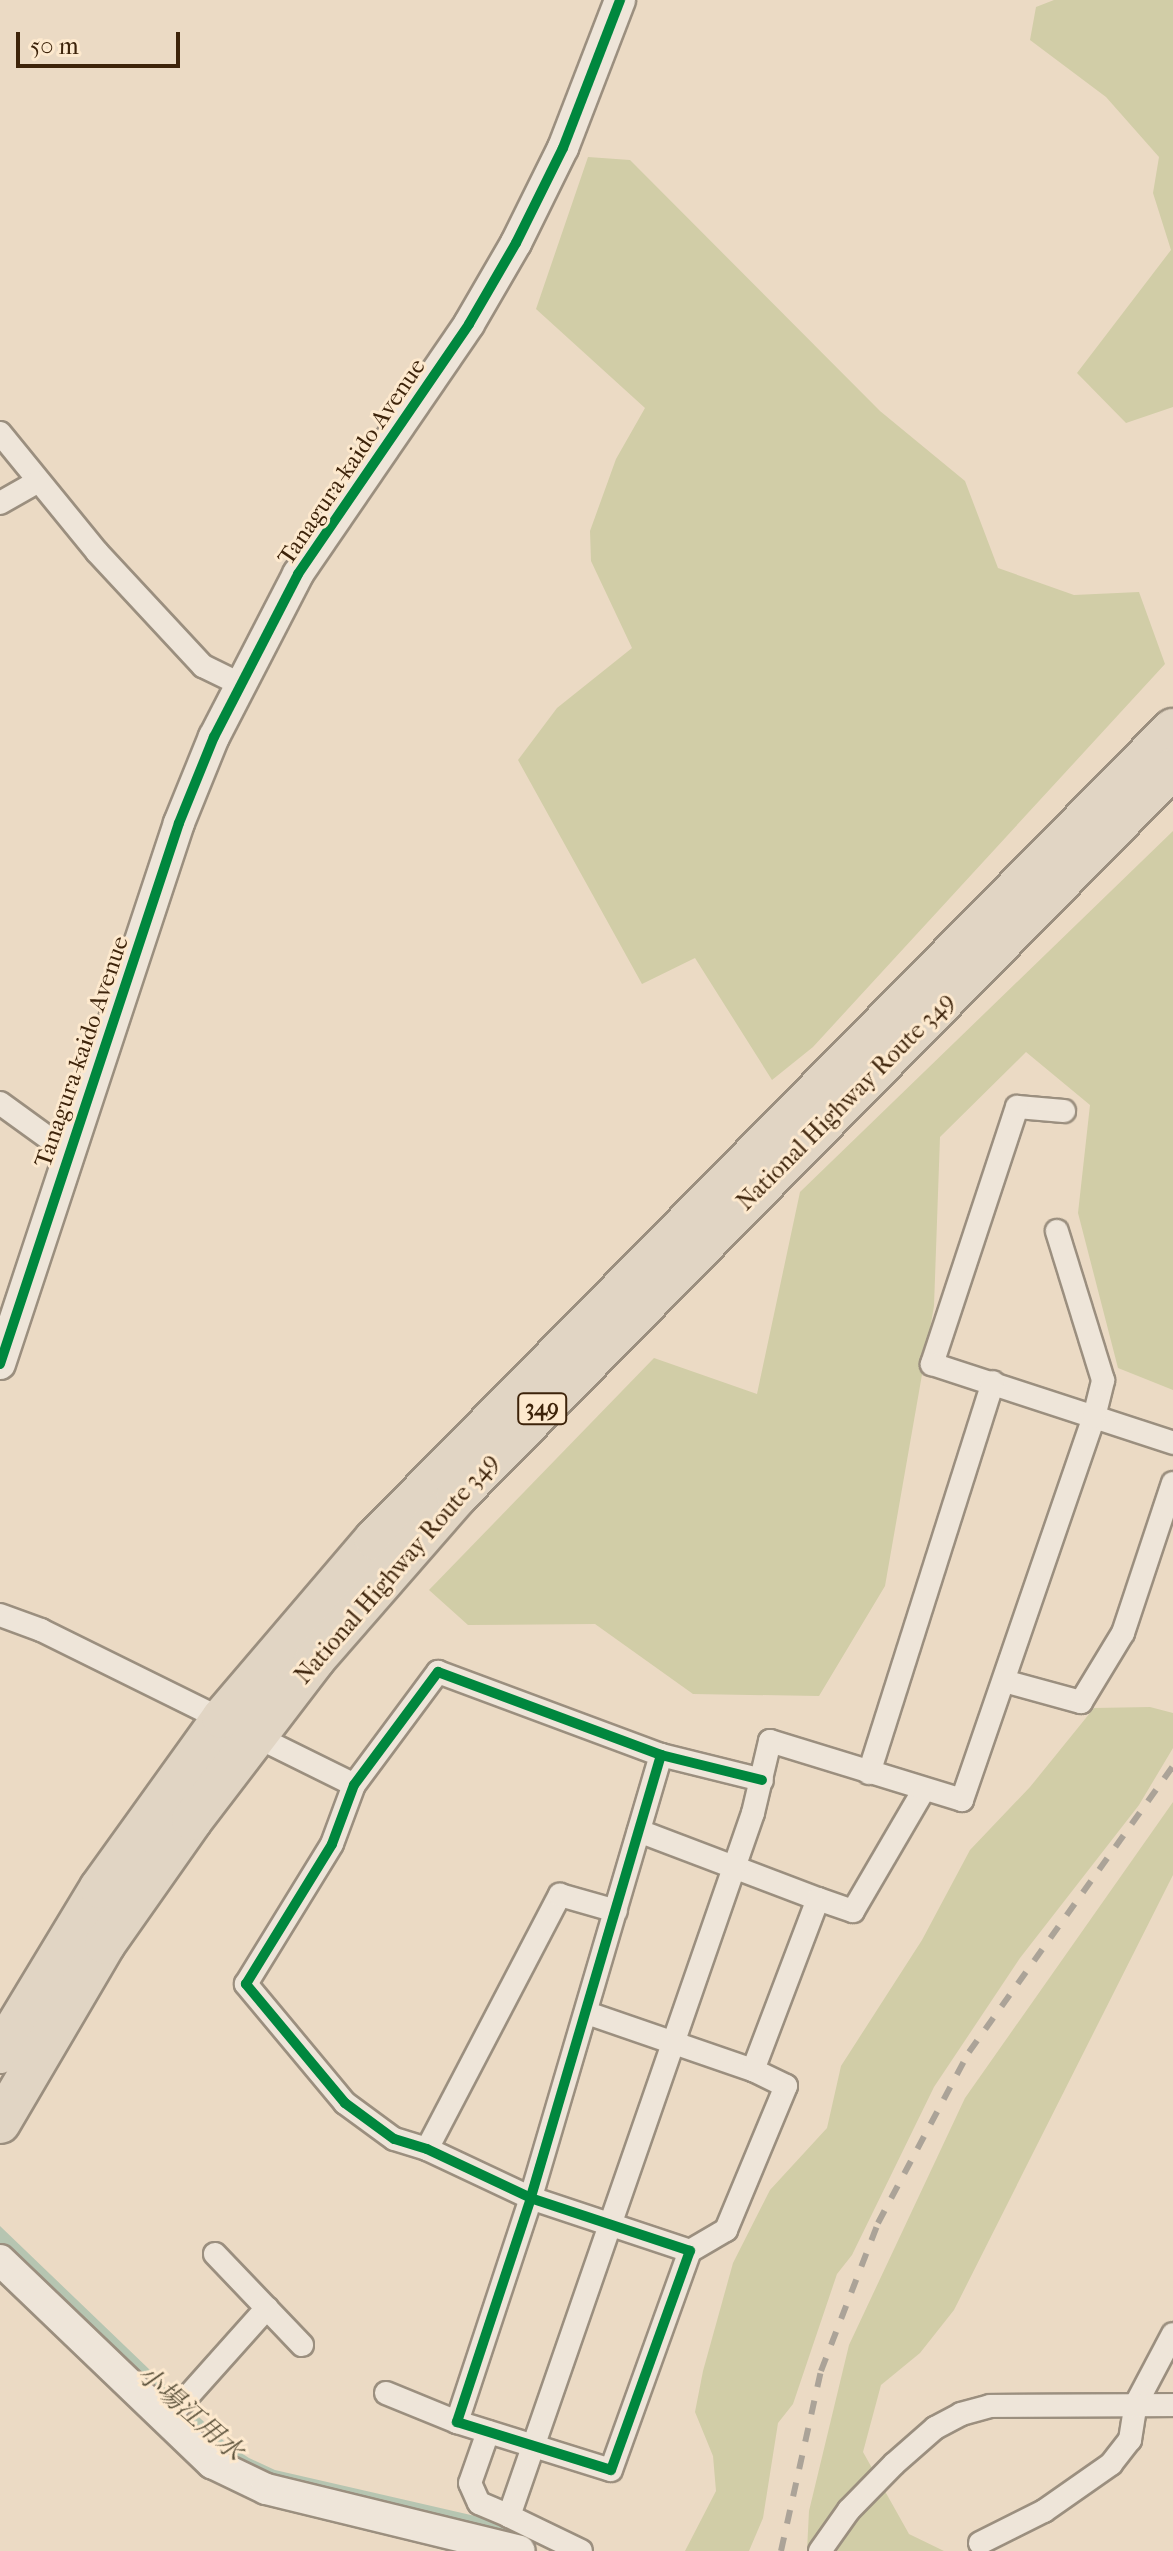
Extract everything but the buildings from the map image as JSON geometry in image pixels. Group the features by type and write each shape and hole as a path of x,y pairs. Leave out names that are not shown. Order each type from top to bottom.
{"highway":[{"name":"National Highway Route 349","path":"0,2123 105,1944 239,1727 375,1539 1173,729"},
{"name":"National Highway Route 349","path":"0,2053 100,1888 239,1727 315,1659 457,1496 1173,768"}],"street":[{"name":"Tanagura-kaido Avenue","path":"0,1364 179,823 242,685 298,574 469,324 516,243 563,148 620,0"},
{"path":"0,433 37,482 203,666 242,685"},
{"path":"0,503 37,482"},
{"path":"0,1103 69,1153"},
{"path":"1064,1111 1017,1107 932,1364 1173,1443"},
{"path":"509,2516 671,2038 734,1866 762,1780 770,1741 923,1791 962,1800 1094,1417 1103,1380 1057,1231"},
{"path":"869,1773 993,1382"},
{"path":"1004,1681 1081,1702 1123,1633 1173,1483"},
{"path":"0,1615 239,1727 354,1785"},
{"path":"690,2251 531,2198 427,2149 394,2139 345,2103 246,1984 332,1844 354,1785 438,1672 661,1755 762,1780"},
{"path":"457,2422 531,2198 661,1755"},
{"path":"639,1831 853,1911 923,1791"},
{"path":"427,2149 560,1895 616,1911"},
{"path":"753,2070 818,1899"},
{"path":"386,2393 530,2448 611,2470 690,2251 726,2230 786,2086 671,2038 587,2013"},
{"path":"215,2254 302,2345"},
{"path":"0,2260 175,2412 212,2463 266,2489 520,2551"},
{"path":"175,2412 267,2308"},
{"path":"980,2543 1044,2511 1111,2464 1130,2440 1136,2404 1173,2334"},
{"path":"820,2551 849,2510 894,2464 935,2428 961,2414 990,2406 1173,2405"},
{"path":"488,2432 470,2483 479,2503 581,2551"}],"shaded area":[{"path":"1054,0 1173,0 1173,407 1126,423 1077,373 1171,250 1153,193 1159,157 1106,97 1030,40 1036,7"},
{"path":"588,157 630,160 880,411 965,481 998,568 1074,595 1139,592 1165,664 813,1047 772,1080 695,958 642,984 518,760 557,708 632,648 591,561 590,531 616,459 645,408 536,309"},
{"path":"1173,831 1173,1390 1118,1368 1078,1213 1090,1105 1026,1052 940,1137 934,1306 885,1586 819,1696 693,1694 595,1624 468,1625 429,1590 654,1358 757,1394 800,1192"},
{"path":"1150,1707 1173,1713 1173,1748 1139,1805 1020,1958 934,2087 852,2255 837,2274 793,2404 778,2423 763,2518 749,2551 685,2551 716,2491 713,2456 695,2412 703,2371 733,2263 770,2190 827,2128 841,2066 922,1940 970,1850 1030,1787 1094,1708"},
{"path":"1173,1802 1173,1875 954,2310 920,2353 881,2385 863,2452 909,2534 944,2551 807,2551 809,2511 849,2345 965,2098"}],"water":[{"name":"小場江用水","path":"0,2226 226,2443 249,2458 275,2470 519,2526 516,2537 272,2482 216,2453 0,2245"}],"railway":[{"path":"781,2551 821,2371 878,2223 969,2052 1173,1766"}],"cycle path":[{"path":"0,1364 179,823 214,737 298,574 469,324 516,243 563,148 620,0"},
{"path":"661,1755 531,2198 457,2422 611,2470 690,2251 531,2198 427,2149 394,2139 345,2103 246,1984 332,1844 354,1785 438,1672 661,1755 762,1780"}]}
